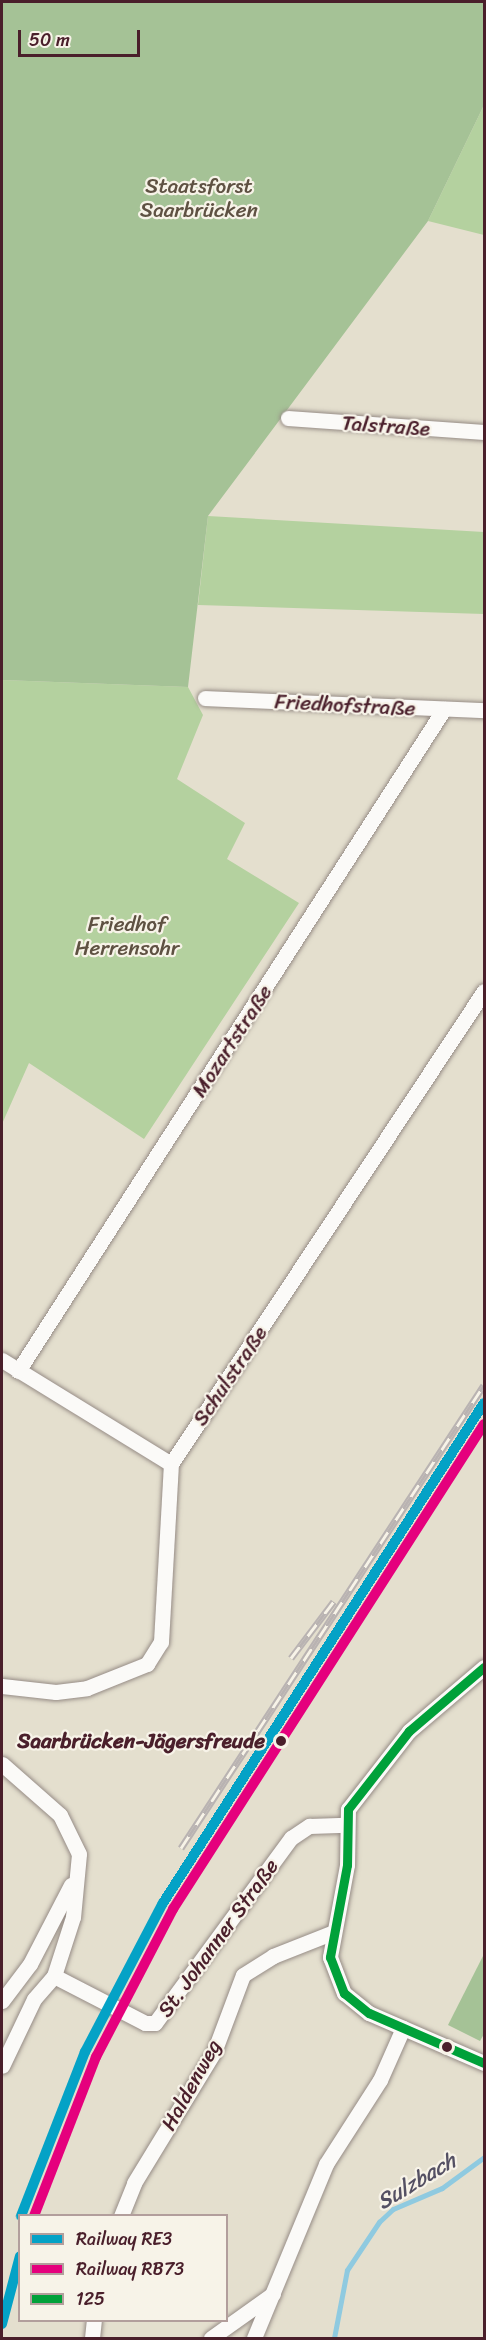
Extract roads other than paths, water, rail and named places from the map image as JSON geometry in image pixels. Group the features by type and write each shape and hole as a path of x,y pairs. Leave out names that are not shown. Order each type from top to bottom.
{"street":[{"name":"Talstraße","path":"288,418 484,432"},
{"name":"Friedhofstraße","path":"205,698 484,711"},
{"name":"Mozartstraße","path":"18,1371 444,709"},
{"name":"Schulstraße","path":"171,1464 484,991"},
{"path":"2,1360 171,1464 161,1642 147,1664 87,1688 56,1692 2,1686"},
{"path":"484,1667 409,1731 358,1791 346,1825 347,1865 331,1933 332,1972 344,1993 403,2028 484,2063"},
{"path":"2,1764 60,1815 74,1838 76,1871 73,1917 54,1976 34,1999 2,2066"},
{"name":"St. Johanner Straße","path":"54,1976 144,2023 164,2017 291,1838 309,1826 346,1825"},
{"path":"2,2001 30,1964 76,1871"},
{"name":"Haldenweg","path":"122,2214 134,2183 214,2052 243,1976 273,1956 331,1933"},
{"path":"254,2338 276,2292 326,2164 380,2080 403,2028"},
{"path":"212,2338 276,2292"},
{"path":"92,2338 94,2322"}],"waterway":[{"name":"Sulzbach","path":"334,2338 347,2270 379,2222 393,2209 442,2188 484,2157"}],"railway":[{"path":"181,1848 484,1385"},
{"path":"291,1658 334,1601"}],"rail line":[{"name":"RE3","path":"22,2214 85,2052 163,1903 484,1403"},
{"name":"RB73","path":"35,2214 96,2057 173,1909 484,1424"},
{"name":"RE3","path":"2,2324 18,2264"}],"place":[{"name":"Saarbrücken-Jägersfreude","path":"281,1741"}],"park label":[{"name":"Staatsforst Saarbrücken","path":"199,198"},
{"name":"Friedhof Herrensohr","path":"127,936"}]}
